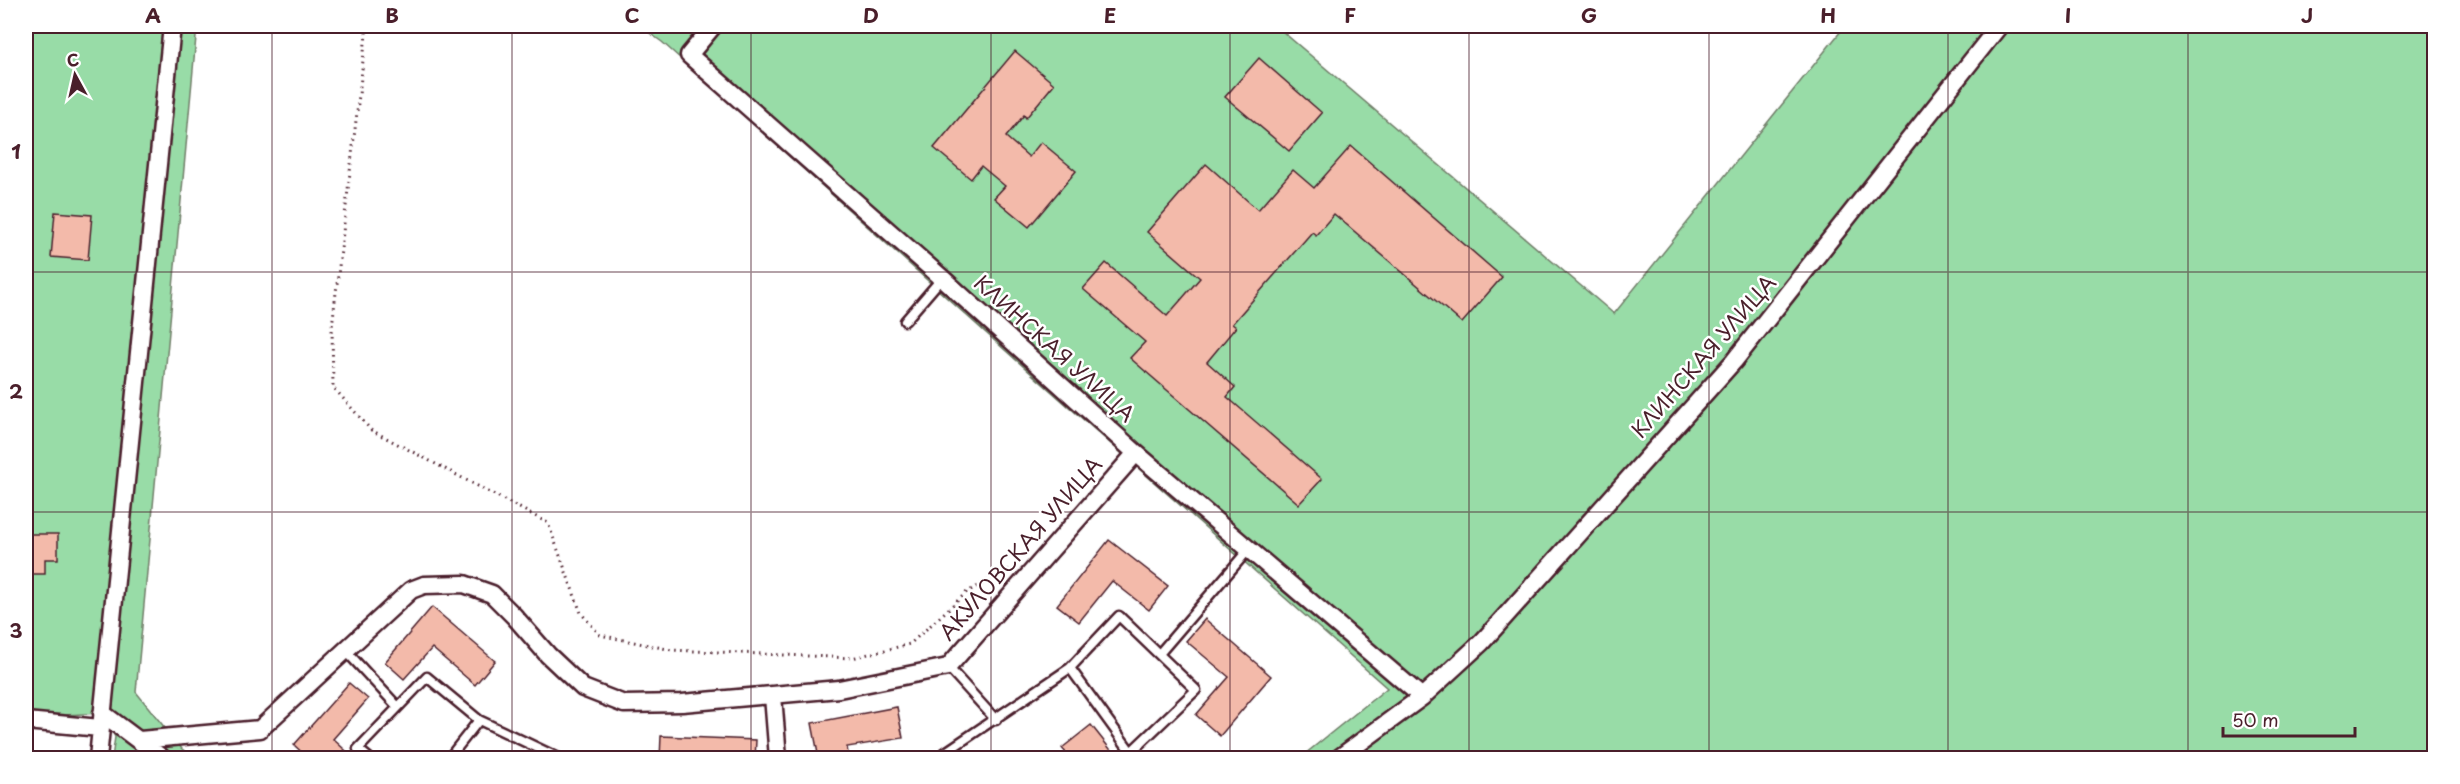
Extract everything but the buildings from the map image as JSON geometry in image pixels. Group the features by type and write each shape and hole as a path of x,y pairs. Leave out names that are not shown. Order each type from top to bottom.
{"street":[{"path":"98,759 172,26"},
{"name":"КЛИНСКАЯ УЛИЦА","path":"713,26 689,55 1136,453 1422,697"},
{"name":"КЛИНСКАЯ УЛИЦА","path":"1339,759 1422,697 1482,642 1734,361 1999,26"},
{"name":"АКУЛОВСКАЯ УЛИЦА","path":"140,740 260,729 411,590 424,585 464,584 492,594 514,615 548,655 584,688 624,704 682,703 839,689 948,667 1136,453"},
{"path":"773,696 778,759"},
{"path":"26,721 101,721 140,740 162,759"}],"lane":[{"path":"905,321 942,278"},
{"path":"1159,654 1250,549"},
{"path":"937,759 1070,668 1119,616 1196,690 1131,752 1070,668"},
{"path":"346,651 398,707"},
{"path":"948,667 996,720"},
{"path":"369,759 358,749 427,677 479,720 559,759"},
{"path":"449,759 479,720"}],"path":[{"path":"367,26 332,327 333,387 371,430 548,523 581,613 600,635 672,650 852,658 910,644 967,592 1016,566"}],"green space":[{"path":"26,26 197,26 136,692 182,749 195,758 112,758 115,737 102,713 26,717"},
{"path":"640,26 1276,26 1614,314 1845,26 2434,26 2434,758 1300,758 1387,688 1034,376 662,42"}]}
